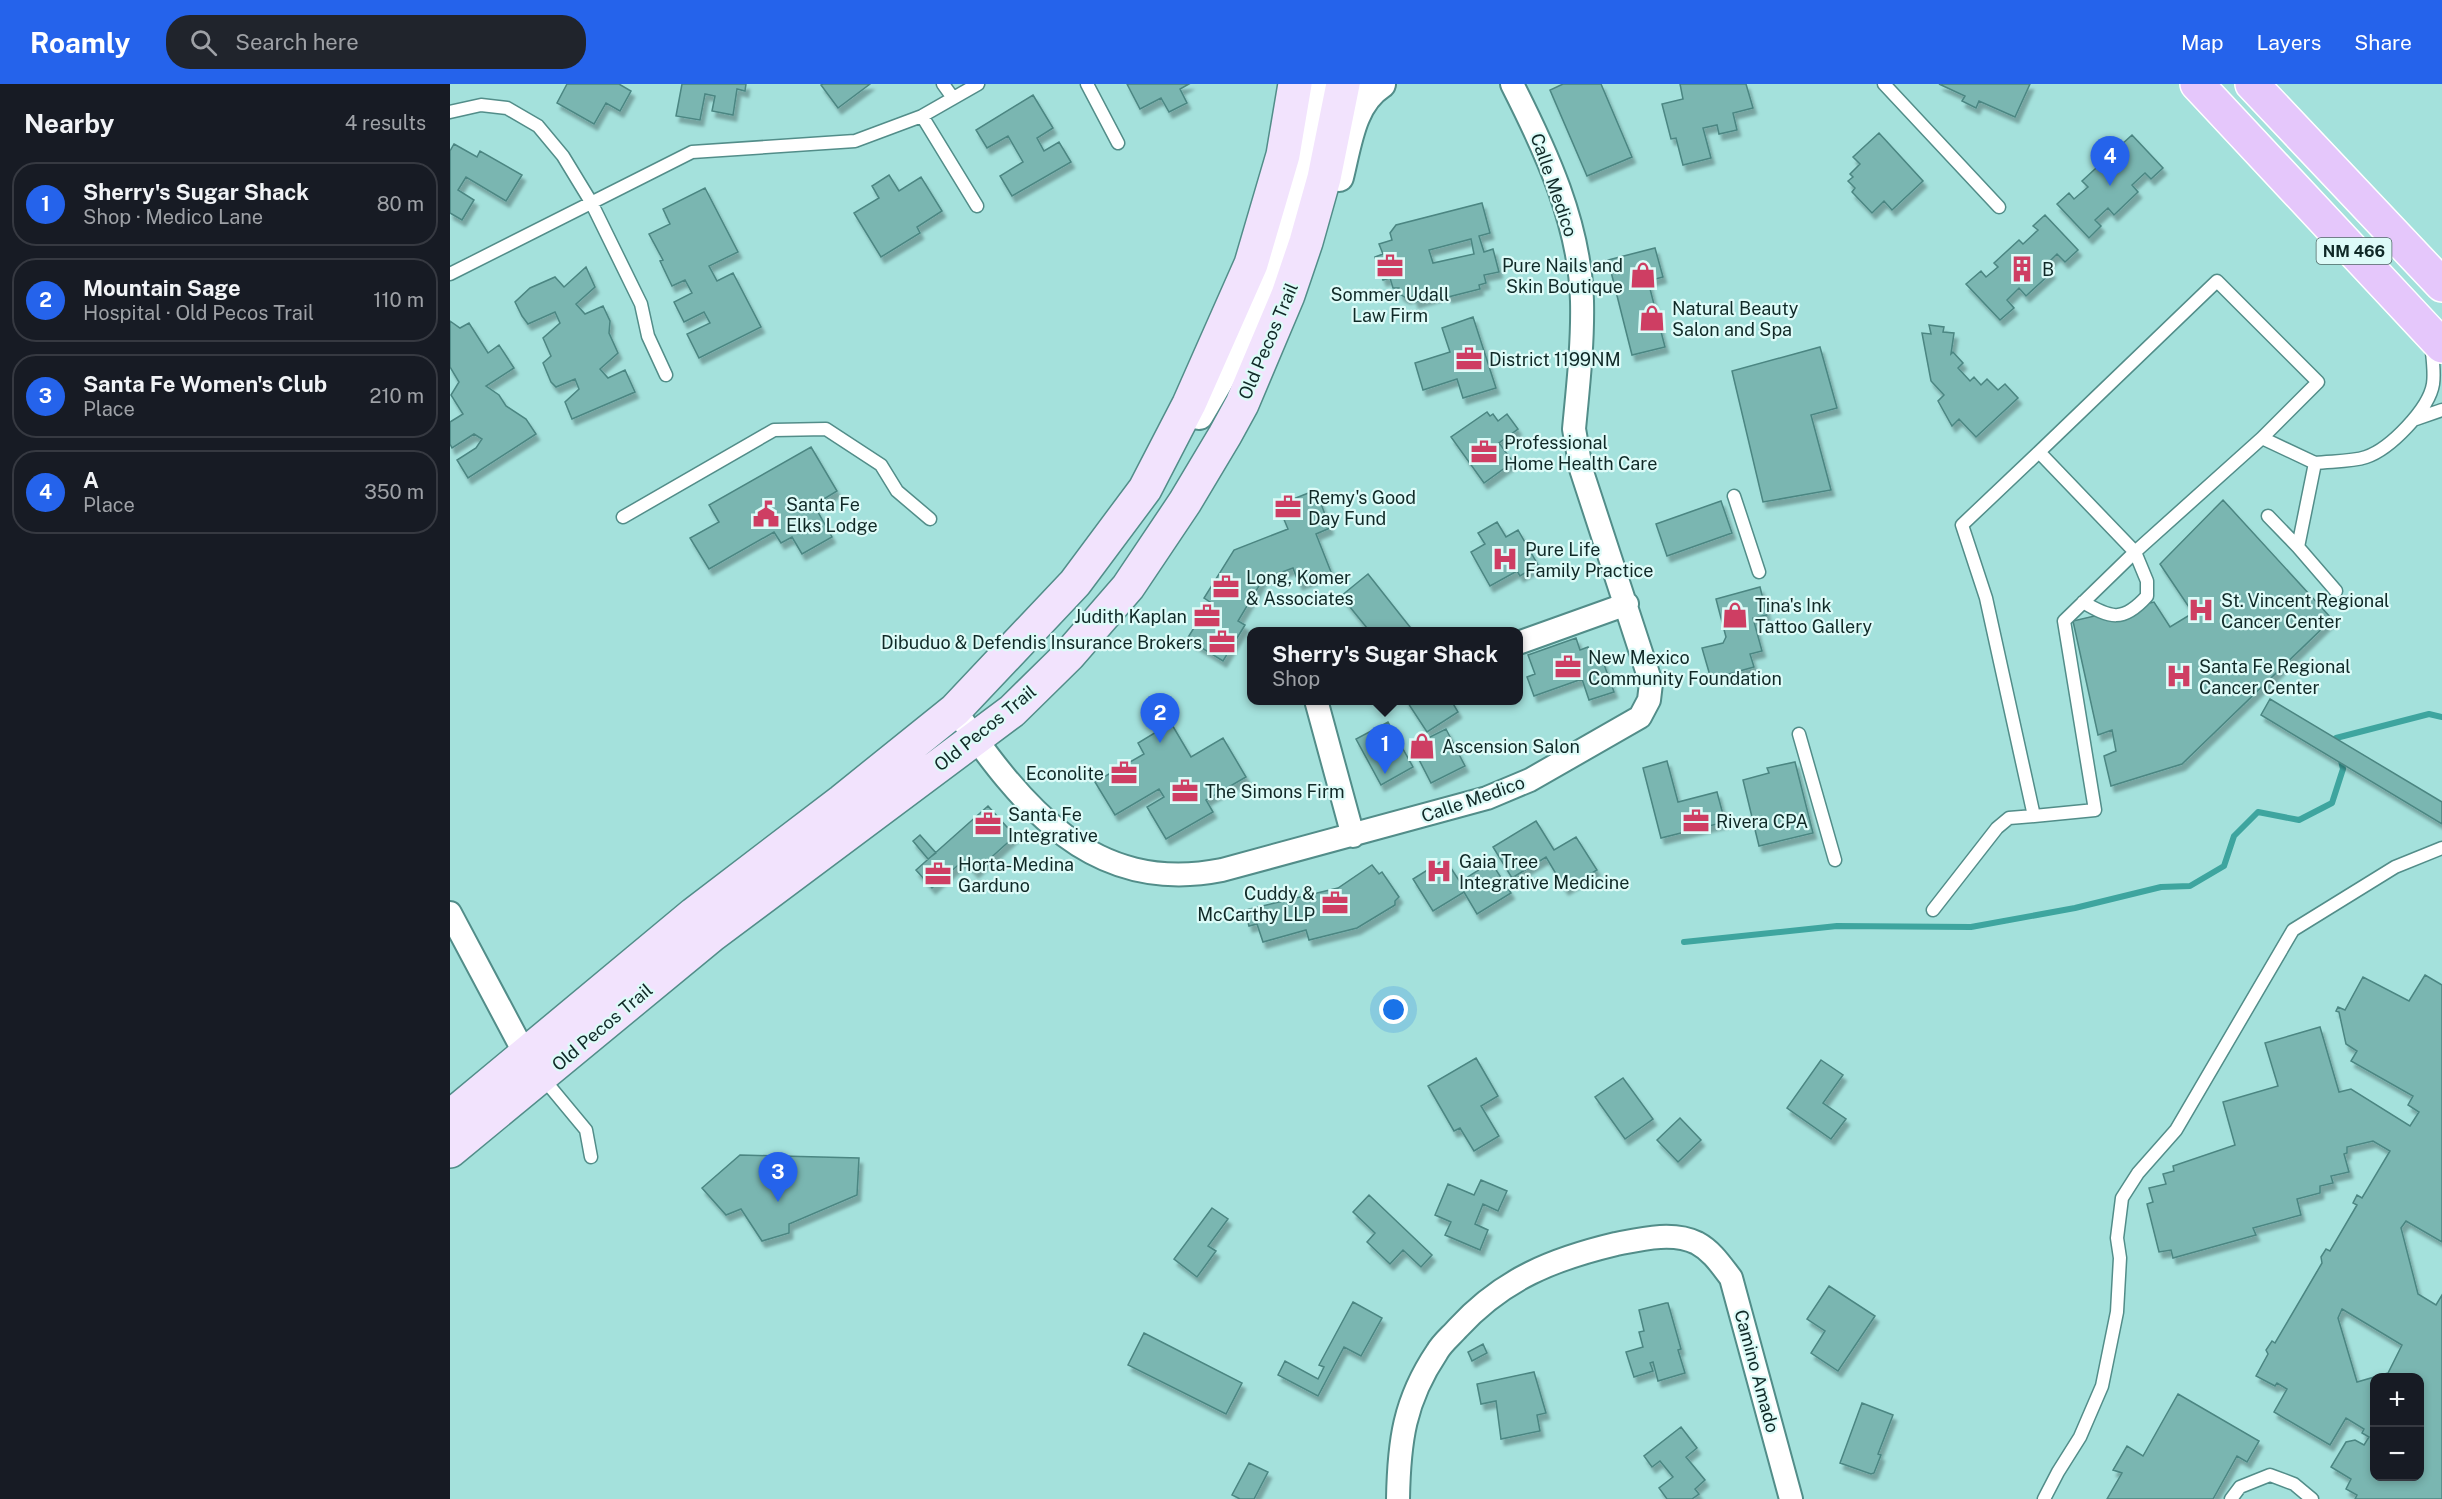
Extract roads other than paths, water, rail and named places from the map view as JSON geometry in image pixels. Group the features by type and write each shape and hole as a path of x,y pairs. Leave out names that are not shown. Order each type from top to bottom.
{"main road":[{"name":"Old Pecos Trail","path":"450,1151 533,1065 694,914 842,801 955,710 1075,584 1145,489 1189,404 1251,264 1283,155 1295,84"},
{"name":"Old Pecos Trail","path":"450,1117 533,1065 712,935 1012,711 1061,663 1128,587 1185,502 1242,404 1288,295 1306,242 1324,178 1343,84"},
{"name":"NM 466","path":"2197,84 2438,341"},
{"name":"NM 466","path":"2252,84 2442,285"}],"street":[{"path":"1145,489 1200,414 1264,290 1306,151 1320,84"},
{"path":"1242,404 1303,300 1326,228 1353,124 1365,99 1381,84"},
{"name":"Calle Medico","path":"955,710 1021,797 1064,837 1092,854 1122,866 1157,874 1200,875 1353,836 1487,798 1530,780 1640,717 1650,700 1652,683 1577,450 1574,429 1582,301 1569,218 1535,130 1512,84"},
{"path":"1523,642 1627,604"},
{"path":"1317,705 1353,836"},
{"path":"450,913 533,1065"},
{"name":"Camino Amado","path":"1398,1499 1402,1435 1408,1409 1437,1350 1476,1309 1511,1283 1539,1267 1572,1255 1635,1240 1676,1236 1696,1243 1708,1251 1731,1278 1791,1499"}],"lane":[{"path":"943,84 953,98"},
{"path":"450,274 692,152 855,141 922,116 978,84"},
{"path":"1087,84 1118,143"},
{"path":"1884,84 2000,207"},
{"path":"450,112 481,105 507,108 538,126 564,156 591,202 640,304 648,336 666,375"},
{"path":"922,116 977,206"},
{"path":"1933,910 1997,828 2009,818 2034,816 2095,810 2064,621 2135,552 2262,438 2318,382 2217,281 1962,525 1986,598 2034,816"},
{"path":"2262,438 2315,463 2365,457 2377,452 2416,419 2427,400 2433,384 2438,341"},
{"path":"2416,419 2442,410"},
{"path":"623,517 774,430 826,429 881,465 897,491 930,519"},
{"path":"2038,452 2135,552 2147,581 2147,596 2137,607 2123,614 2106,616 2083,602"},
{"path":"2298,547 2315,463"},
{"path":"1734,496 1760,572"},
{"path":"2268,516 2336,591"},
{"path":"1799,734 1835,860"},
{"path":"2044,1499 2080,1437 2102,1386 2117,1312 2120,1258 2117,1238 2122,1198 2138,1173 2176,1130 2293,930 2395,867 2442,848"},
{"path":"533,1065 586,1130 591,1157"},
{"path":"2231,1499 2240,1487 2270,1475 2294,1484 2312,1499"}],"waterway":[{"path":"2338,746 2336,738 2429,714 2442,717"},
{"path":"1684,942 1837,926 1971,927 2075,908 2161,887 2190,886 2224,866 2234,836 2258,812 2299,820 2332,803 2343,769 2340,756"}],"place":[{"name":"A","path":"2110,186"},
{"name":"Sommer Udall Law Firm","path":"1390,266"},
{"name":"B","path":"2022,269"},
{"name":"Pure Nails and Skin Boutique","path":"1643,275"},
{"name":"Natural Beauty Salon and Spa","path":"1652,318"},
{"name":"District 1199NM","path":"1469,359"},
{"name":"Professional Home Health Care","path":"1484,452"},
{"name":"Remy's Good Day Fund","path":"1288,507"},
{"name":"Santa Fe Elks Lodge","path":"766,514"},
{"name":"Pure Life Family Practice","path":"1505,559"},
{"name":"Long, Komer & Associates","path":"1226,587"},
{"name":"St. Vincent Regional Cancer Center","path":"2201,610"},
{"name":"Tina's Ink Tattoo Gallery","path":"1735,615"},
{"name":"Judith Kaplan","path":"1207,616"},
{"name":"Dibuduo & Defendis Insurance Brokers","path":"1222,642"},
{"name":"New Mexico Community Foundation","path":"1568,667"},
{"name":"Santa Fe Regional Cancer Center","path":"2179,676"},
{"name":"Mountain Sage","path":"1160,743"},
{"name":"Ascension Salon","path":"1422,746"},
{"name":"Econolite","path":"1124,773"},
{"name":"Sherry's Sugar Shack","path":"1385,774"},
{"name":"The Simons Firm","path":"1185,791"},
{"name":"Rivera CPA","path":"1696,821"},
{"name":"Santa Fe Integrative","path":"988,824"},
{"name":"Gaia Tree Integrative Medicine","path":"1439,871"},
{"name":"Horta-Medina Garduno","path":"938,874"},
{"name":"Cuddy & McCarthy LLP","path":"1335,903"},
{"name":"Santa Fe Women's Club","path":"778,1202"}]}
